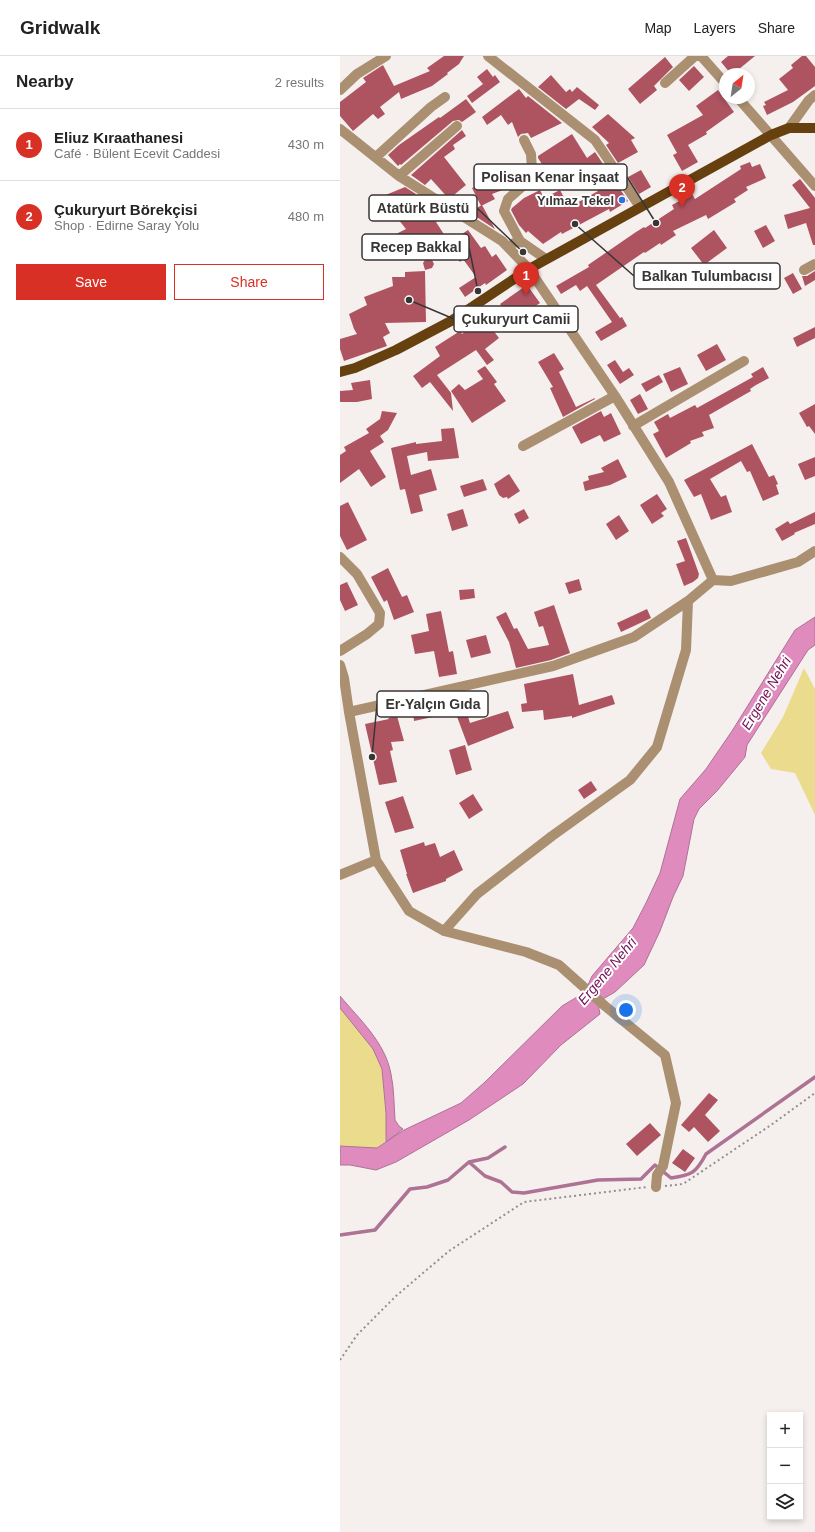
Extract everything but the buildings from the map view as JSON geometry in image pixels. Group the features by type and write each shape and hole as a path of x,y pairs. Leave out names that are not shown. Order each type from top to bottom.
{"main road":[{"path":"340,372 355,368 396,350 451,321 529,269 771,135 789,128 815,128"}],"street":[{"path":"340,90 357,74 386,56"},
{"path":"488,56 595,140 640,207"},
{"path":"665,83 695,56"},
{"path":"701,56 719,76"},
{"path":"789,128 809,100 815,95"},
{"path":"376,157 431,107 445,97"},
{"path":"743,104 815,186"},
{"path":"399,176 457,126"},
{"path":"341,130 399,176 502,241 529,269 615,396 669,482 713,580"},
{"path":"524,140 531,154 532,170 524,185 508,199 504,211 520,242 546,260"},
{"path":"506,245 520,242"},
{"path":"804,270 815,264"},
{"path":"633,426 744,362"},
{"path":"523,446 615,396"},
{"path":"349,712 553,666 634,637 688,601 713,580 731,581 798,562 815,551"},
{"path":"340,557 357,574 380,614 379,624 367,634 340,651"},
{"path":"444,930 477,894 552,836 630,780 656,747 686,650 688,601"},
{"path":"340,664 376,860 410,911 444,930 526,952 559,965 605,1006 665,1055 676,1103 662,1166 657,1175 656,1187"},
{"path":"340,875 376,860"}],"path":[{"path":"340,1360 357,1335 396,1296 449,1251 524,1202 683,1184 815,1093"}],"shaded area":[{"path":"804,668 815,689 815,815 795,773 771,769 761,753 783,717"},
{"path":"340,1008 373,1049 382,1069 387,1125 385,1142 377,1148 340,1146"}],"water":[{"name":"Ergene Nehri","path":"815,617 815,645 808,650 747,745 745,757 717,791 699,809 694,819 683,876 644,965 615,992 603,999 587,987 592,976 633,928 646,903 660,873 680,799 706,769 732,731 795,630"},
{"path":"582,994 598,1004 600,1014 561,1045 523,1084 469,1120 396,1162 376,1170 350,1165 340,1165 340,1146 377,1148 404,1130 461,1103 485,1082 562,1006"},
{"path":"340,996 371,1032 388,1062 393,1085 395,1120 403,1129 386,1142 386,1113 382,1069 373,1049 340,1008"}],"waterway":[{"path":"469,1162 485,1176 501,1182 512,1192 524,1193 598,1180 641,1179 655,1165 671,1178 684,1176 693,1172 706,1154 815,1077"},
{"path":"340,1235 375,1230 410,1189 427,1187 448,1180 469,1162 488,1158 505,1147"}],"place":[{"name":"Yılmaz Tekel","path":"622,200"},
{"name":"Çukuryurt Börekçisi","path":"682,207"},
{"name":"Polisan Kenar İnşaat","path":"656,223"},
{"name":"Balkan Tulumbacısı","path":"575,224"},
{"name":"Atatürk Büstü","path":"523,252"},
{"name":"Recep Bakkal","path":"478,291"},
{"name":"Eliuz Kıraathanesi","path":"526,295"},
{"name":"Çukuryurt Camii","path":"409,300"},
{"name":"Er-Yalçın Gıda","path":"372,757"}]}
